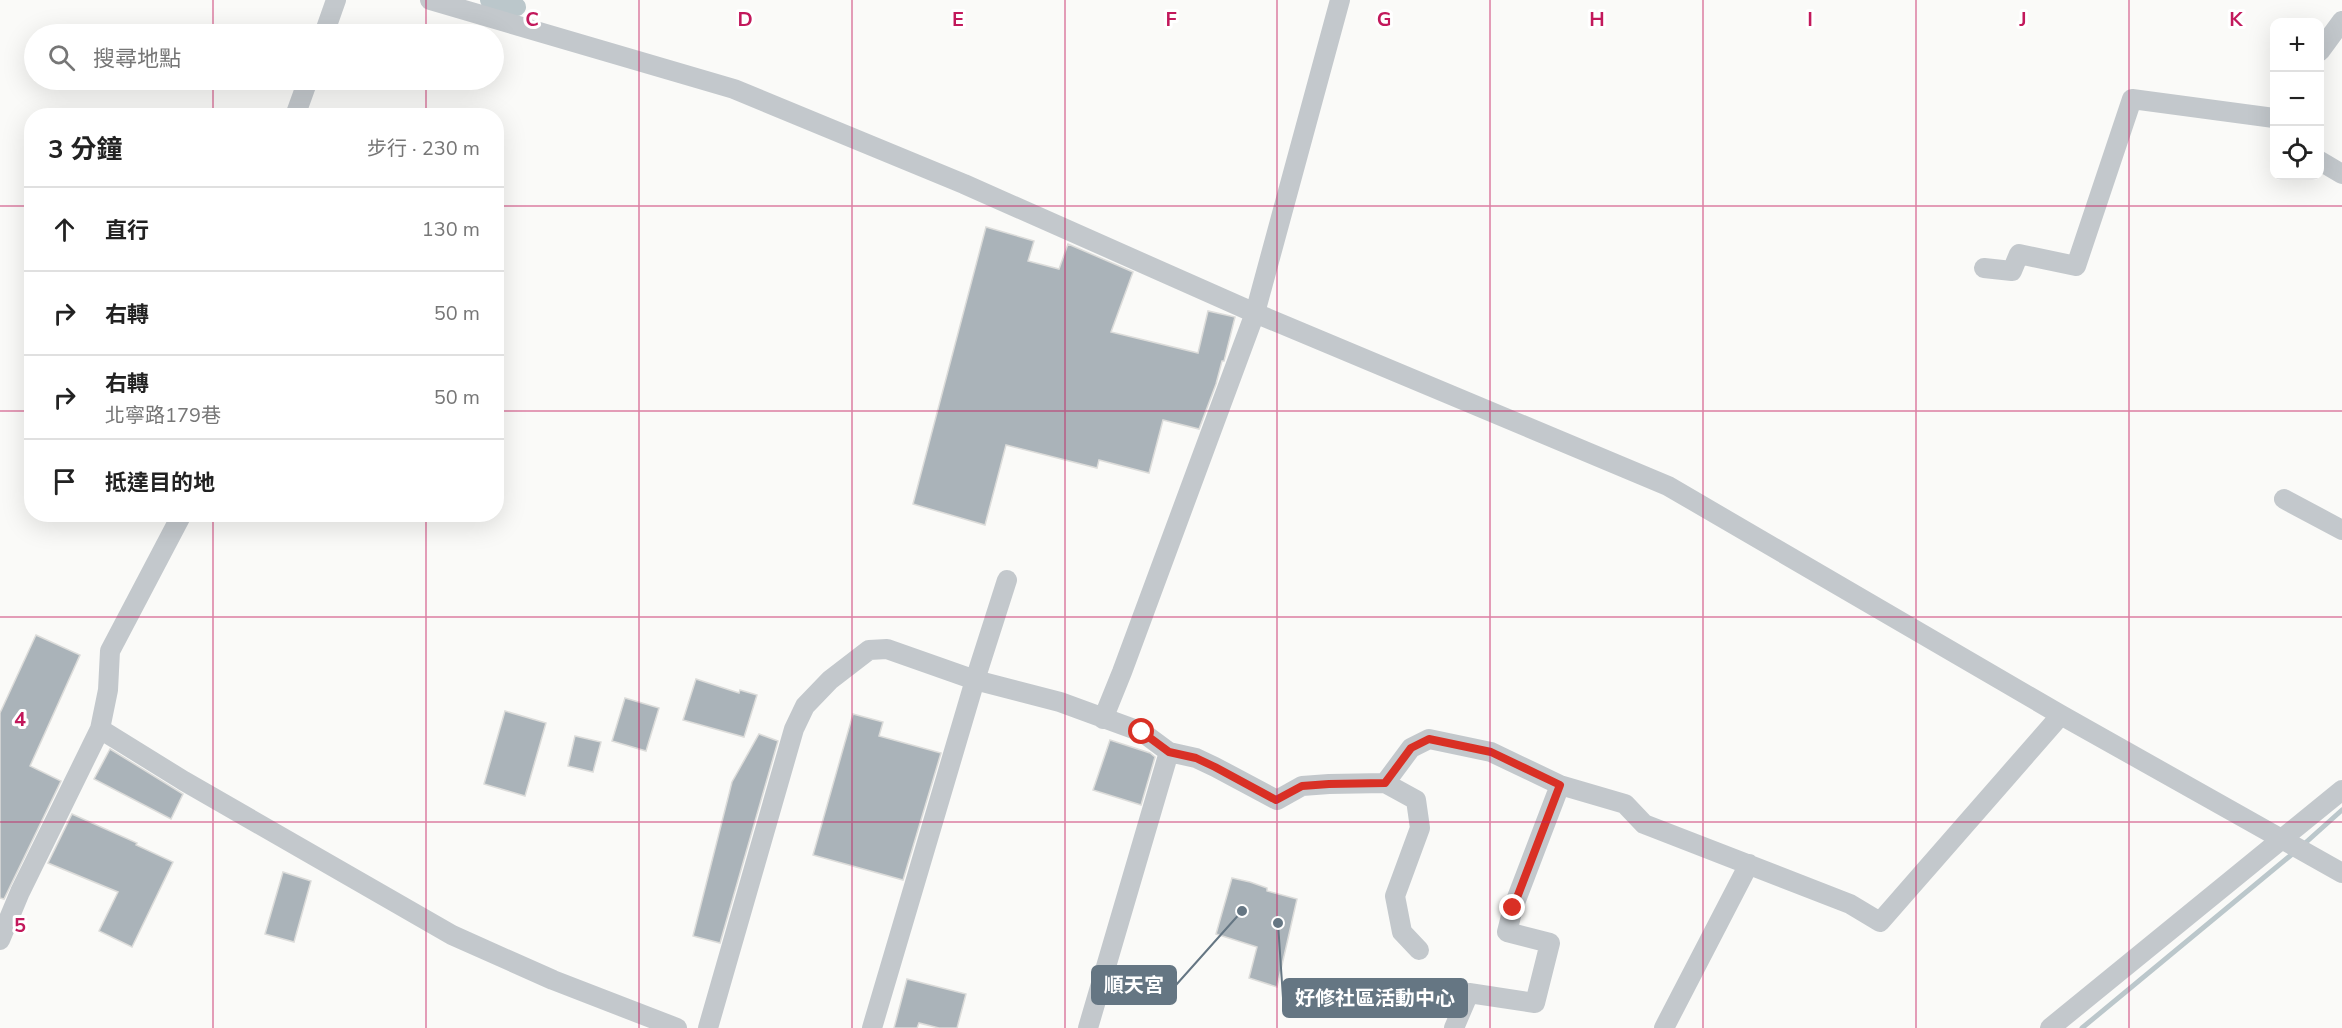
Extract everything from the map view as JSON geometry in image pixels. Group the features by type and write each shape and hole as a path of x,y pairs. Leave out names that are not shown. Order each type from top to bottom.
{"street":[{"path":"328,24 336,0"},
{"path":"430,0 734,89 964,184 1255,313 1668,486 2061,715 2342,873"},
{"path":"1103,719 1255,313 1340,0"},
{"path":"2324,44 2342,21"},
{"path":"298,108 304,90"},
{"path":"1984,268 2012,271 2019,254 2076,266 2132,99 2270,117"},
{"path":"2324,164 2342,174"},
{"path":"2284,499 2342,530"},
{"path":"0,940 20,892 100,729 108,690 110,651 178,522"},
{"path":"873,1028 975,680 1007,580"},
{"path":"708,1028 794,729 805,706 830,680 869,650 887,649 975,680 1060,702 1142,732 1169,752 1196,758 1276,800 1302,786 1385,783 1416,800 1420,828 1395,896 1402,932 1419,950"},
{"path":"1385,783 1411,748 1429,739 1491,752 1560,785 1624,804 1644,824 1850,904 1880,922 2061,715"},
{"path":"100,729 184,781 452,935 553,980 677,1028"},
{"path":"1088,1028 1169,752"},
{"path":"1454,1028 1469,993 1535,1003 1550,943 1506,933 1513,908 1560,785"},
{"path":"2050,1028 2293,846 2342,790"},
{"path":"1664,1028 1749,864"}],"building":[{"path":"986,227 1034,241 1028,261 1059,269 1068,244 1133,272 1111,332 1198,353 1208,311 1235,317 1224,361 1222,361 1199,429 1163,420 1149,473 1099,460 1097,468 1006,445 985,525 913,504"},
{"path":"36,635 80,655 30,766 61,781 4,899 0,898 0,713"},
{"path":"696,679 739,693 740,690 757,695 744,737 683,720"},
{"path":"625,698 659,708 646,751 612,741"},
{"path":"505,711 546,723 525,796 484,784"},
{"path":"853,714 883,722 879,736 941,753 903,880 813,855"},
{"path":"759,734 778,741 720,943 693,936 732,782"},
{"path":"575,736 601,742 593,772 568,766"},
{"path":"1110,740 1150,753 1155,757 1141,805 1093,790"},
{"path":"110,749 183,794 171,819 94,779"},
{"path":"72,814 173,862 132,947 99,931 118,892 48,863"},
{"path":"283,872 311,881 294,942 265,934"},
{"path":"1232,878 1297,899 1277,987 1249,978 1257,947 1216,934"},
{"path":"907,979 966,994 957,1028 939,1028 919,1023 917,1028 894,1028"}],"waterway":[{"path":"489,0 517,7"},
{"path":"517,7 520,0"},
{"path":"2303,845 2342,810"},
{"path":"2082,1028 2296,851"}],"place":[{"name":"順天宮","path":"1242,911"},
{"name":"好修社區活動中心","path":"1278,923"}],"route":[{"path":"1142,732 1169,752 1196,758 1276,800 1302,786 1385,783 1411,748 1429,739 1491,752 1560,785 1513,908"}]}
